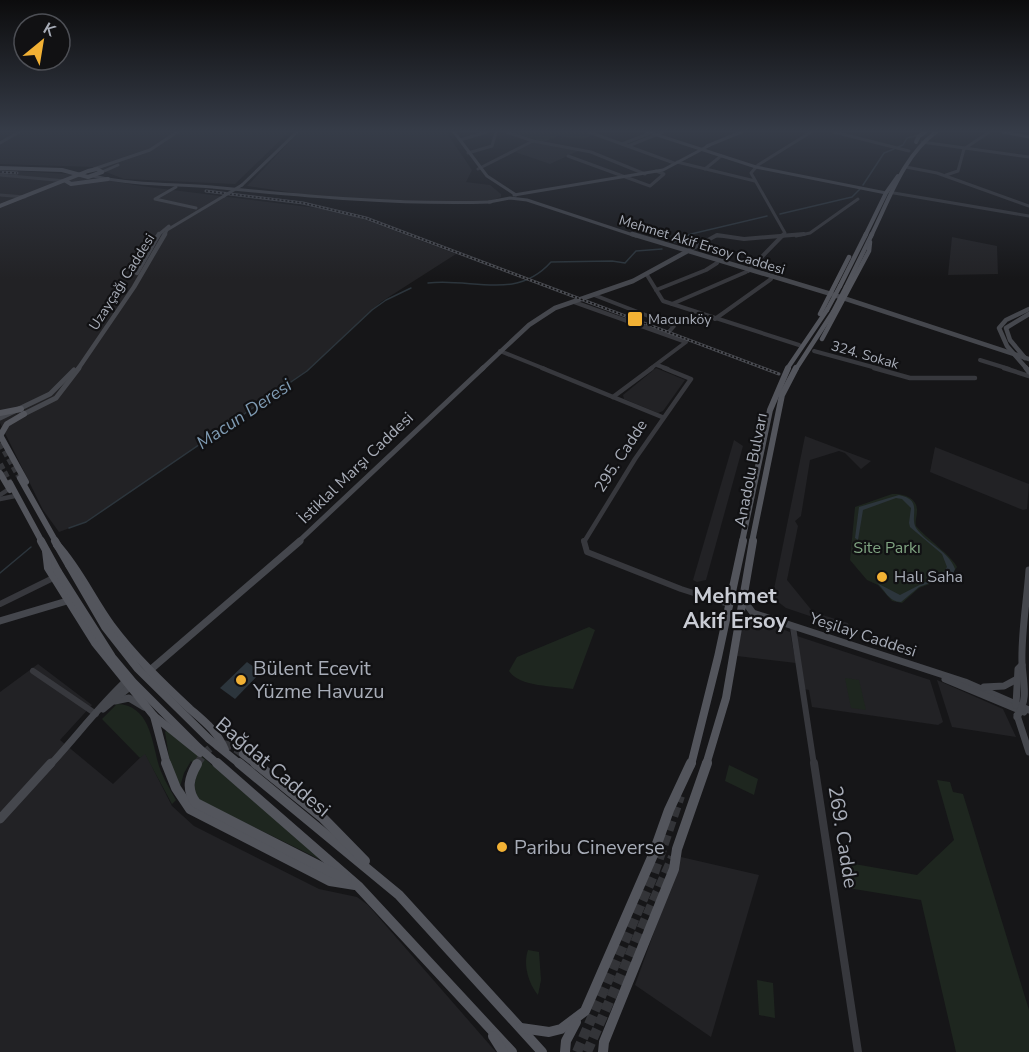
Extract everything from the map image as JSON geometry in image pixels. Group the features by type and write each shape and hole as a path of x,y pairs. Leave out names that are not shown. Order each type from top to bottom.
{"main road":[{"path":"66,181 71,184 93,181"},
{"path":"0,207 66,181"},
{"path":"0,207 79,181"},
{"path":"129,181 228,193 427,204 512,201 527,193 601,181"},
{"path":"139,181 241,185 296,197"},
{"path":"228,193 241,181"},
{"path":"177,221 246,181"},
{"name":"Mehmet Akif Ersoy Caddesi","path":"491,181 519,197 681,253 831,296"},
{"path":"832,181 887,192"},
{"path":"843,303 829,309 799,345 789,374 796,374 814,351 843,303 843,287 856,243 865,236 894,181"},
{"path":"829,309 831,296 843,287 869,251 871,237 899,181"},
{"name":"Uzayçağı Caddesi","path":"0,424 4,417 56,398 67,386 134,287 167,232 241,185"},
{"path":"177,186 155,199 196,208"},
{"name":"Mehmet Akif Ersoy Caddesi","path":"502,189 506,198 519,197"},
{"name":"Uzayçağı Caddesi","path":"22,411 52,394 66,381 129,289 157,236 177,221 228,193"},
{"path":"489,202 506,198 512,201"},
{"name":"Mehmet Akif Ersoy Caddesi","path":"512,201 532,204 681,253 831,296"},
{"name":"İstiklal Marşı Caddesi","path":"149,671 293,547 528,325 552,310 647,275 681,253"},
{"name":"Anadolu Bulvarı","path":"566,1052 566,1041 593,994 653,855 669,810 688,771 710,690 769,415 789,374 843,287"},
{"path":"831,296 843,303 878,311 1027,358"},
{"path":"1027,313 1008,319 1000,326 1001,336 1029,374"},
{"path":"1027,313 1006,328 1008,338 1027,358"},
{"name":"Anadolu Bulvarı","path":"603,1052 604,1042 674,869 677,849 698,793 720,721 777,414 789,374"},
{"path":"4,417 22,411"},
{"path":"22,411 7,424 0,435 24,477 29,494"},
{"path":"0,473 46,551 48,568 56,575 67,601 85,630 154,716 168,773 181,798 190,809 330,881 358,886"},
{"name":"Bağdat Caddesi","path":"20,478 105,627 138,669 226,754 399,895 542,1052"},
{"path":"57,546 70,558 109,623 149,671 219,735 226,754"},
{"path":"1021,709 1025,672 1022,665 1029,570"},
{"name":"Bağdat Caddesi","path":"56,575 117,663 133,682 217,765 358,886 512,1052"},
{"path":"738,618 753,613 742,597"},
{"path":"0,621 67,601"},
{"name":"Yeşilay Caddesi","path":"753,613 976,686 1021,709"},
{"path":"120,672 132,668 138,658"},
{"path":"1022,665 1018,669 1017,679 1029,761"},
{"path":"0,819 98,713 131,685 132,671 149,671"},
{"path":"98,713 107,699 131,685 145,683 149,671"},
{"name":"Yeşilay Caddesi","path":"931,672 1021,709"},
{"path":"976,686 1004,686 1017,679"},
{"path":"115,700 124,697 132,699 217,765"},
{"path":"243,754 335,828 374,873"},
{"path":"196,764 189,780 188,790 196,803 358,886"},
{"path":"521,1028 549,1032 561,1029 580,1015"},
{"path":"486,1024 502,1052"}],"street":[{"path":"637,181 650,186 656,181"},
{"path":"672,304 747,271 785,233 756,181"},
{"path":"962,181 1029,206"},
{"path":"894,193 1029,216"},
{"path":"0,195 26,196"},
{"path":"681,253 717,234 744,239 782,237 815,231 858,199"},
{"path":"656,290 717,263"},
{"path":"647,275 663,301 799,345"},
{"path":"716,319 771,279"},
{"path":"594,296 674,326 667,334"},
{"path":"574,302 686,342 613,397"},
{"path":"500,351 662,417"},
{"name":"324. Sokak","path":"814,351 910,378 975,378"},
{"path":"980,360 1029,374"},
{"name":"295. Cadde","path":"657,365 691,379 662,417 584,541 586,552 681,589 728,604"},
{"path":"0,497 9,486"},
{"path":"0,497 16,497"},
{"path":"0,604 56,575"},
{"name":"269. Cadde","path":"793,627 858,1052"},
{"path":"33,671 98,713"}],"shaded area":[{"path":"0,181 112,181 325,209 361,218 456,254 381,302 307,371 86,522 59,532 43,510 0,423"},
{"path":"170,181 238,181 235,184"},
{"path":"252,181 466,181 490,185 501,194 501,197 489,202 374,200 322,197 247,186"},
{"path":"952,237 997,246 998,274 948,275"},
{"path":"656,368 685,380 663,411 658,413 624,399 623,395"},
{"path":"805,436 871,461 861,469 845,453 839,451 810,460 801,516 795,521 798,526 787,580 813,612 848,623 851,630 786,608 777,601 773,594"},
{"path":"734,440 743,446 706,580 697,582 693,580"},
{"path":"935,447 1029,484 1027,509 1023,510 930,472"},
{"path":"899,495 907,497 914,504 916,528 948,557 955,569 953,574 919,587 901,602 890,598 877,583 900,595 943,573 947,567 942,554 910,527 911,508 902,499 896,498 863,510 858,540 855,538 859,507"},
{"path":"749,620 758,620 790,632 796,663 737,656 742,626"},
{"path":"797,636 930,680 943,722 938,725 812,707 809,690 804,689"},
{"name":"Bülent Ecevit Yüzme Havuzu","path":"247,662 261,672 235,699 220,688"},
{"path":"38,664 92,705 60,740 113,784 145,753 172,806 194,826 319,889 357,897 368,905 496,1052 0,1052 0,692"},
{"path":"937,680 1003,709 1016,737 952,727"},
{"path":"681,857 759,875 711,1037 635,985"}],"green space":[{"name":"Site Parkı","path":"892,494 901,494 915,503 917,506 916,526 957,567 951,576 919,588 902,603 892,601 878,585 867,580 850,560 855,507"},
{"path":"589,627 595,630 573,689 529,683 509,671 517,657"},
{"path":"845,678 859,680 866,710 851,708"},
{"path":"117,704 128,706 136,711 148,726 161,770 176,800 172,804 145,754 140,758 102,719"},
{"path":"169,728 323,861 199,800 195,780 199,768 191,761 180,787 170,763 165,732"},
{"path":"729,765 758,779 754,795 725,781"},
{"path":"937,780 950,782 953,792 963,794 1029,1010 1029,1052 956,1052 921,900 848,888 843,862 917,875 954,840"},
{"path":"528,950 539,952 541,980 538,995 527,973"},
{"path":"757,980 773,983 775,1018 759,1015"}],"waterway":[{"name":"Macun Deresi","path":"863,185 866,181"},
{"name":"Macun Deresi","path":"780,214 852,197 860,189"},
{"name":"Macun Deresi","path":"674,242 691,234 767,216"},
{"name":"Macun Deresi","path":"428,283 508,285 537,274 551,262 612,261 625,263 636,251 662,249"},
{"name":"Macun Deresi","path":"69,528 86,522 307,371 372,310 386,300 411,288"},
{"name":"Macun Deresi","path":"0,573 31,547"}],"tunnel":[{"path":"0,443 20,478"},
{"path":"0,464 10,483"},
{"path":"197,764 207,751 217,744 229,745 243,754"},
{"path":"577,1052 653,876 680,796"},
{"path":"587,1052 673,857"}],"railway":[{"path":"206,191 303,203 366,218 779,374"}],"place":[{"name":"Macunköy","path":"635,319"},
{"name":"Halı Saha","path":"882,577"},
{"name":"Bülent Ecevit Yüzme Havuzu","path":"241,680"},
{"name":"Paribu Cineverse","path":"502,847"}],"district":[{"name":"Mehmet Akif Ersoy","path":"735,608"}]}
